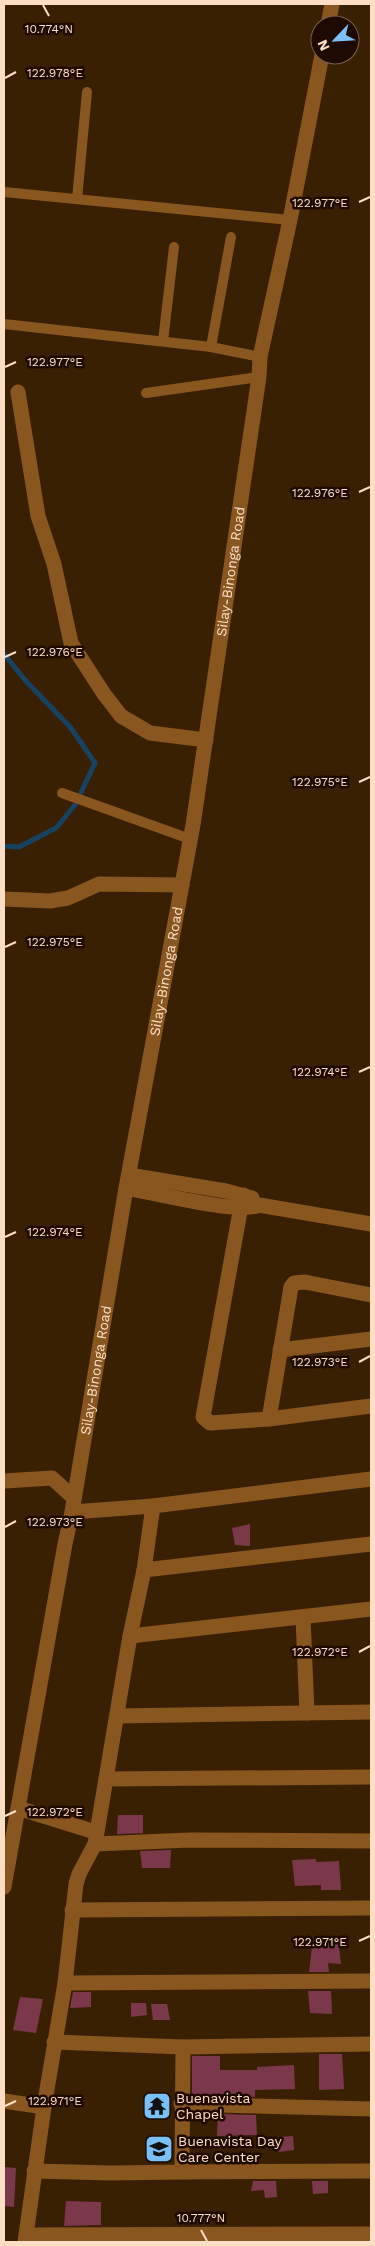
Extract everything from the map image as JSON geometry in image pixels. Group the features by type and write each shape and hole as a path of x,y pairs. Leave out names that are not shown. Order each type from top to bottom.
{"street":[{"name":"Silay-Binonga Road","path":"4,1887 64,1544 73,1505 127,1181 190,839 259,377 260,357 290,220 320,65"},
{"path":"18,392 38,516 54,564 71,643 104,694 121,716 150,733 206,740"},
{"path":"4,899 50,901 68,898 99,884 182,885"},
{"path":"127,1181 242,1201 252,1208 259,1205 371,1224"},
{"path":"242,1201 203,1417 210,1423 269,1420 371,1406"},
{"path":"269,1420 280,1350 294,1284 305,1282 371,1295"},
{"path":"280,1350 371,1339"},
{"path":"4,1481 52,1478 73,1505 153,1506 371,1479"},
{"path":"153,1506 144,1570 130,1636 95,1838 79,1874 72,1910 65,1983 34,2171 26,2239 371,2234"},
{"path":"144,1570 371,1544"},
{"path":"130,1636 371,1609"},
{"path":"303,1617 307,1714"},
{"path":"117,1716 371,1712"},
{"path":"106,1779 371,1777"},
{"path":"18,1808 95,1838 371,1841"},
{"path":"72,1910 371,1908"},
{"path":"65,1983 371,1981"},
{"path":"54,2042 183,2047 371,2044"},
{"path":"182,2172 181,2104 183,2047"},
{"path":"4,2101 44,2107"},
{"path":"181,2104 371,2109"},
{"path":"34,2171 111,2173 371,2171"}],"lane":[{"path":"77,199 87,92"},
{"path":"4,192 290,220"},
{"path":"211,347 231,237"},
{"path":"163,341 174,247"},
{"path":"4,324 211,347 260,357"},
{"path":"146,393 259,377"},
{"path":"65,794 190,839"}],"building":[{"path":"250,1524 250,1546 235,1545 232,1528"},
{"path":"118,1815 143,1815 143,1833 117,1834"},
{"path":"171,1850 170,1868 142,1868 140,1851"},
{"path":"316,1859 316,1862 339,1861 341,1890 321,1890 321,1885 295,1886 292,1860"},
{"path":"313,1938 338,1939 341,1964 328,1963 329,1972 309,1972"},
{"path":"308,1991 331,1991 332,2014 310,2013"},
{"path":"73,1992 91,1992 91,2007 70,2008"},
{"path":"20,1997 43,1999 36,2033 13,2030"},
{"path":"131,2003 146,2003 147,2015 131,2017"},
{"path":"151,2004 167,2004 170,2020 153,2020"},
{"path":"319,2054 342,2054 344,2089 319,2090"},
{"path":"192,2056 220,2056 220,2070 257,2070 257,2067 294,2065 295,2089 255,2090 255,2097 192,2095"},
{"path":"218,2114 256,2115 257,2135 217,2136"},
{"path":"293,2136 294,2150 279,2152 277,2137"},
{"path":"4,2167 16,2168 14,2207 4,2206"},
{"path":"253,2181 276,2181 277,2197 265,2198 264,2190 251,2191"},
{"path":"312,2181 328,2181 328,2193 313,2194"},
{"path":"66,2201 101,2202 101,2225 64,2226"}],"waterway":[{"path":"4,654 25,680 71,728 95,763 75,805 56,828 19,847 4,846"}],"place":[{"name":"Buenavista Chapel","path":"157,2106"},
{"name":"Buenavista Day Care Center","path":"159,2149"}]}
